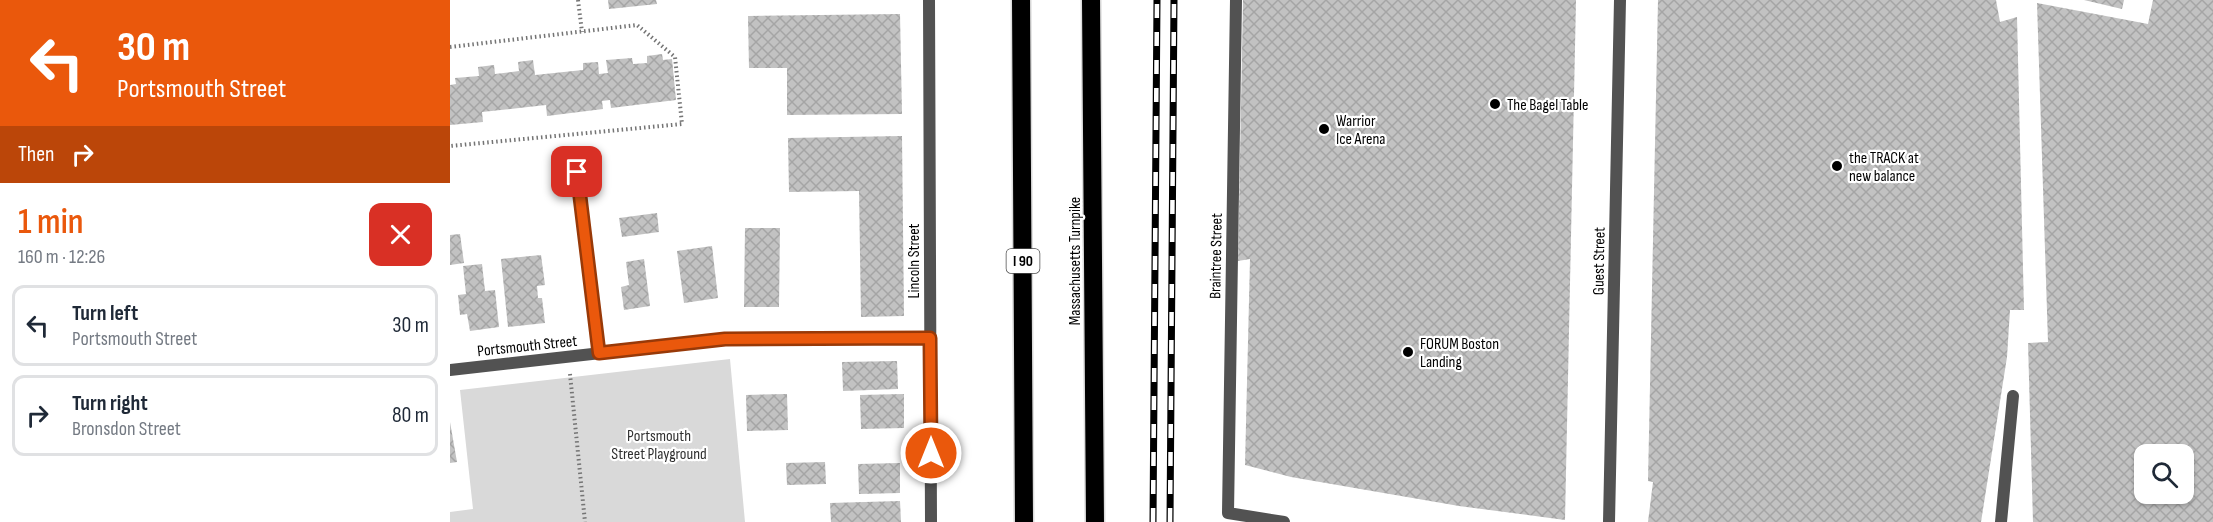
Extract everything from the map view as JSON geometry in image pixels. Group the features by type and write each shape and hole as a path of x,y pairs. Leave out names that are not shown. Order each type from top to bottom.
{"highway":[{"name":"I 90","path":"1021,0 1024,522"},
{"name":"Massachusetts Turnpike","path":"1091,0 1095,522"}],"street":[{"name":"Lincoln Street","path":"929,0 931,522"},
{"name":"Braintree Street","path":"1227,518 1236,0"},
{"name":"Guest Street","path":"1609,522 1620,0"},
{"path":"577,172 599,353"},
{"name":"Portsmouth Street","path":"450,370 734,339 930,338"},
{"path":"2001,522 2013,396"},
{"path":"1227,518 1284,522"}],"path":[{"path":"578,0 582,32"},
{"path":"450,47 637,26 675,57 682,124 450,146"},
{"path":"570,373 585,522"}],"green space":[{"name":"Portsmouth Street Playground","path":"730,359 745,522 450,522 450,512 473,509 460,390"}],"building":[{"path":"608,0 656,0 657,4 609,9"},
{"path":"1243,0 1576,0 1565,520 1459,506 1291,477 1245,465 1250,259 1238,261"},
{"name":"the TRACK at new balance","path":"1658,0 1996,0 2000,22 2017,17 2024,310 2010,310 2007,357 1981,522 1648,522 1653,482 1648,481"},
{"path":"2084,0 2124,0 2122,9"},
{"path":"2153,0 2213,0 2213,522 2033,522 2028,343 2048,342 2037,3 2148,24"},
{"path":"900,14 902,114 787,115 787,68 749,68 748,16"},
{"path":"662,54 663,60 672,59 676,100 611,108 610,100 602,101 603,109 547,116 546,105 482,112 483,122 450,125 450,85 456,84 455,78 479,76 478,67 494,65 495,74 519,71 518,62 533,60 535,75 583,70 583,63 598,62 599,74 608,73 606,60 632,58 633,64 647,63 647,56"},
{"path":"902,136 904,316 861,317 859,191 789,192 788,138"},
{"path":"657,213 659,232 622,237 619,218"},
{"path":"745,228 780,228 779,307 744,307"},
{"path":"460,234 464,263 450,265 450,235"},
{"path":"712,246 718,298 684,303 677,251"},
{"path":"541,255 545,285 537,286 538,298 542,298 545,323 508,327 501,259"},
{"path":"644,259 650,306 624,310 621,287 629,285 626,262"},
{"path":"482,264 485,291 495,290 499,327 470,331 467,314 460,315 458,295 466,294 463,266"},
{"path":"897,361 898,389 843,391 842,362"},
{"path":"787,394 788,430 747,431 746,395"},
{"path":"904,394 904,428 861,429 860,395"},
{"path":"450,422 457,462 450,463"},
{"path":"825,462 826,484 787,485 786,463"},
{"path":"900,463 900,493 859,494 858,464"},
{"path":"900,501 901,522 831,522 830,503"}],"railway":[{"path":"1153,522 1157,0"},
{"path":"1170,522 1174,0"}],"place":[{"name":"The Bagel Table","path":"1495,104"},
{"name":"Warrior Ice Arena","path":"1324,129"},
{"name":"the TRACK at new balance","path":"1837,166"},
{"name":"FORUM Boston Landing","path":"1408,352"}],"route":[{"path":"577,172 599,353 725,339 930,338 931,453"}]}
